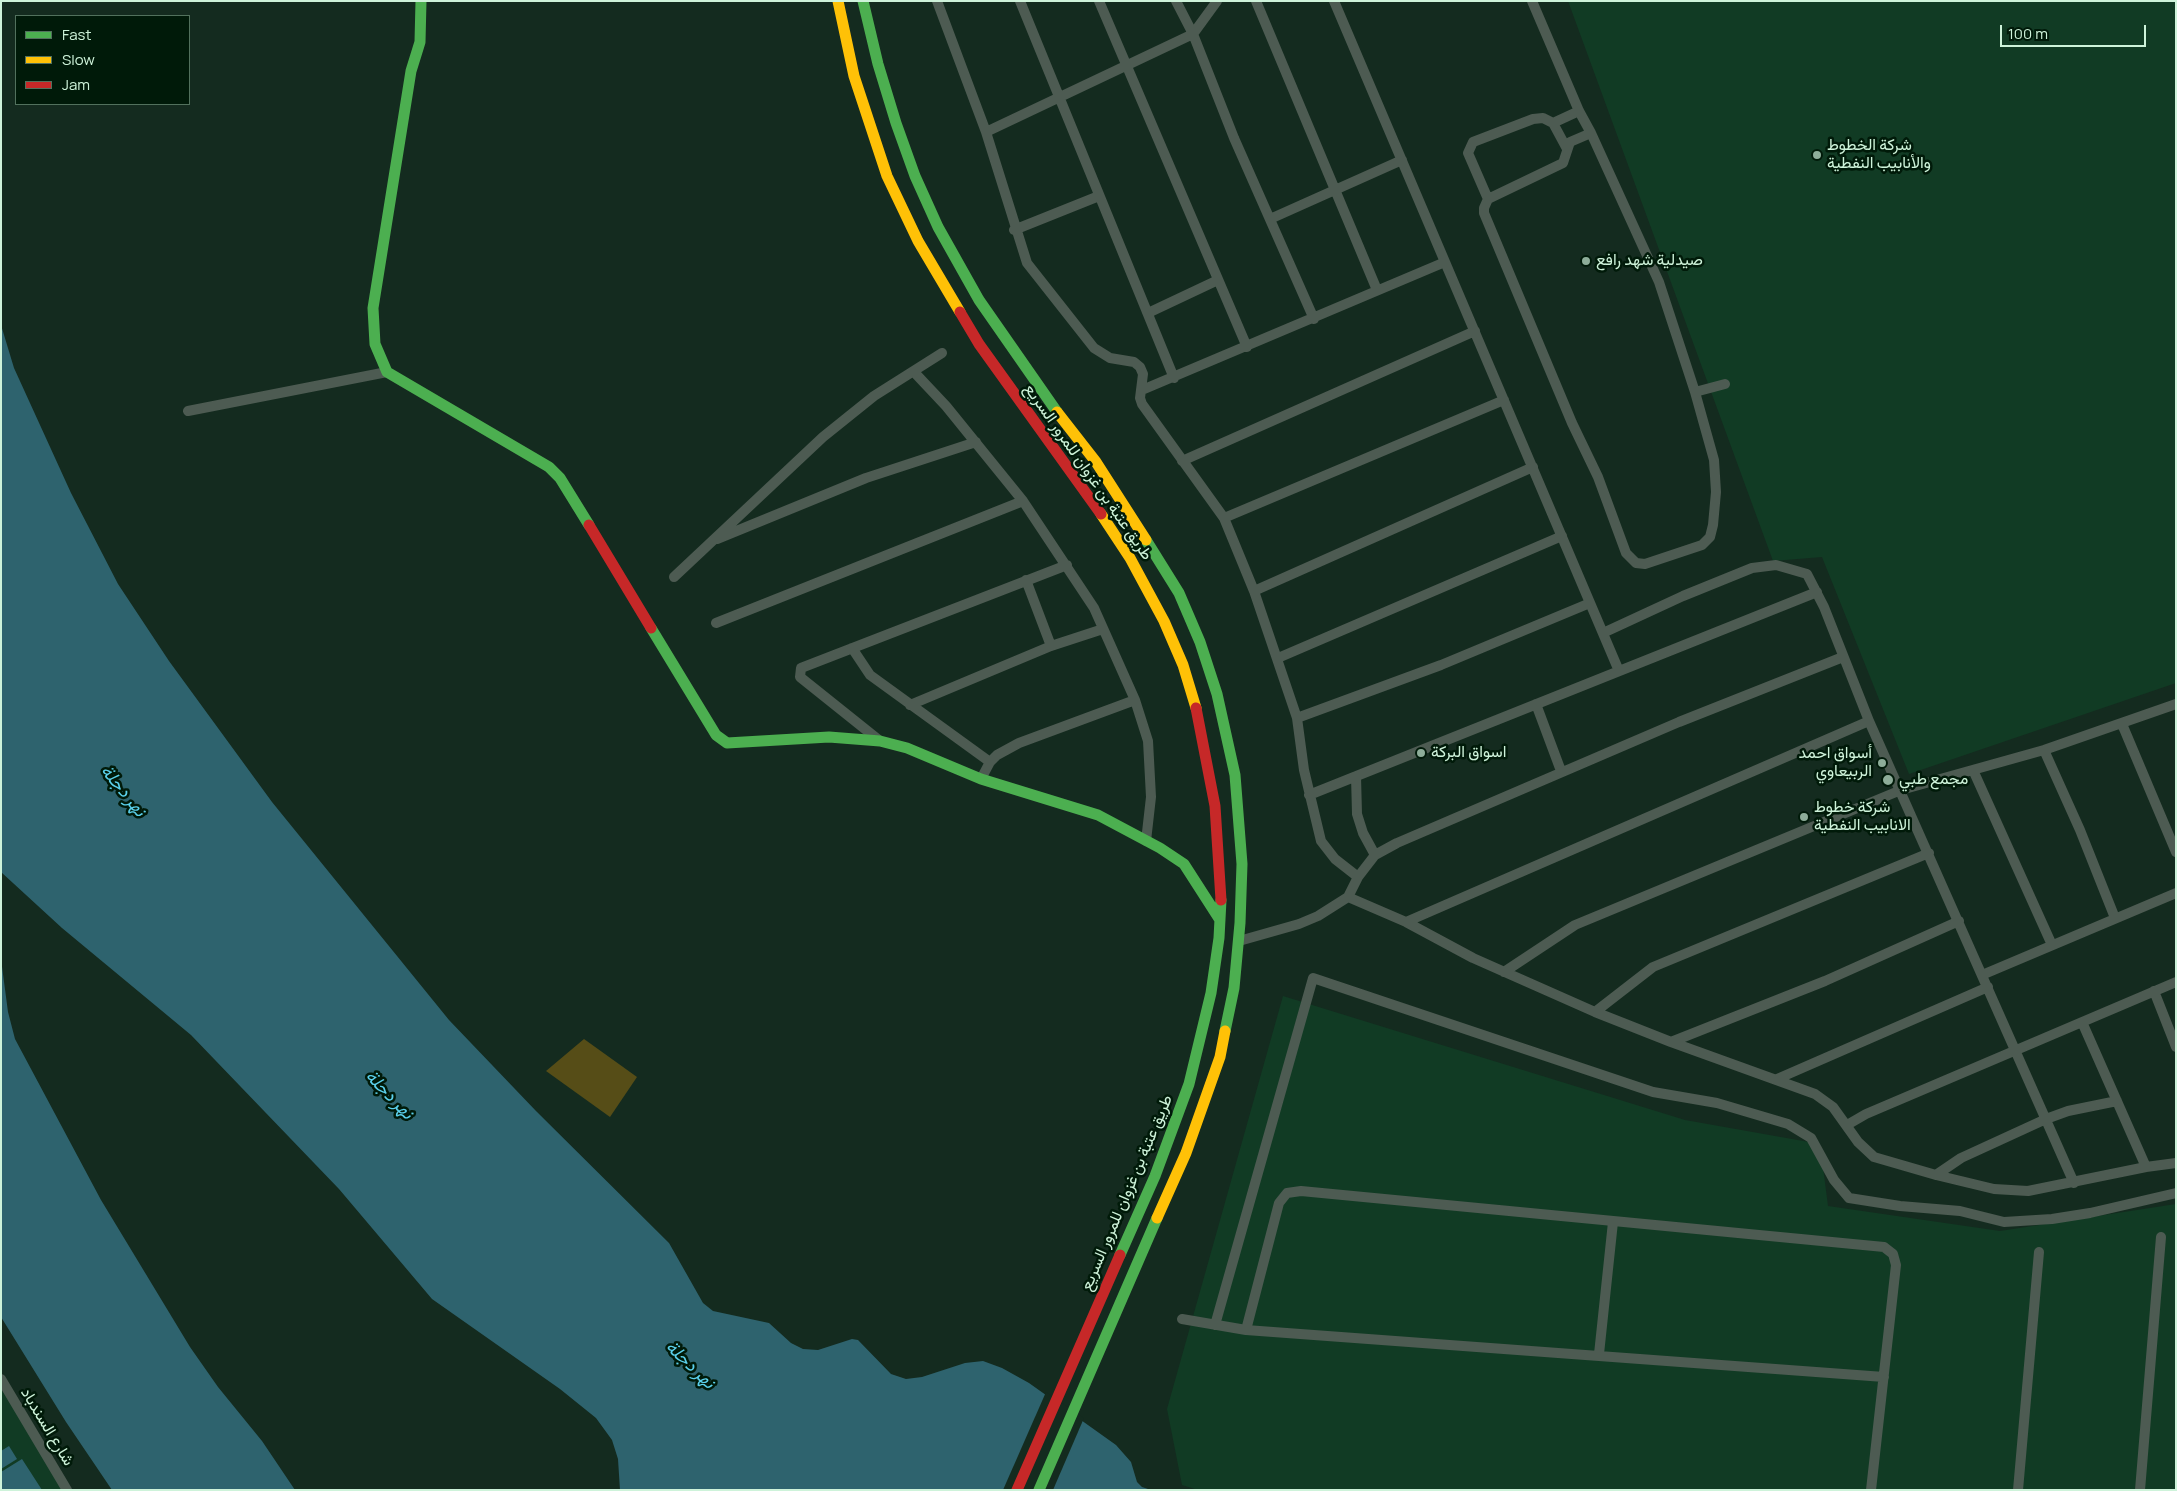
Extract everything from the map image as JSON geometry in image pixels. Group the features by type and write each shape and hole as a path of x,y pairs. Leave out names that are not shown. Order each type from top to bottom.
{"main road":[{"path":"421,1 420,42 411,71 373,308 375,344 387,372 548,467 560,478 716,735 727,743 829,737 880,741 907,748 981,780 1098,816 1146,840 1184,864 1220,920"},
{"name":"طريق عتبة بن غزوان للمرور السريع","path":"838,1 854,76 870,130 907,220 937,276 979,344 1080,482 1130,558 1154,600 1174,643 1195,702 1211,777 1220,866 1220,920 1216,966 1198,1052 1167,1146 1017,1490"},
{"name":"طريق عتبة بن غزوان للمرور السريع","path":"863,1 878,64 905,150 926,202 950,252 979,300 1042,393 1096,462 1142,531 1179,593 1200,642 1224,720 1235,775 1242,864 1239,941 1236,969 1220,1057 1198,1122 1039,1490"}],"street":[{"path":"936,1 986,132 1014,230 1026,263 1094,348 1110,358 1134,362 1140,367 1143,374 1140,398 1142,404 1224,518 1254,591 1297,718 1308,795 1321,841 1335,859 1358,877"},
{"path":"1020,1 1174,378"},
{"path":"1099,1 1125,67 1247,347"},
{"path":"1176,1 1193,34 1234,138 1314,319"},
{"path":"986,132 1193,34 1217,1"},
{"path":"1256,1 1377,290"},
{"path":"1334,1 1619,671"},
{"path":"1488,199 1468,153 1473,142 1533,119 1543,118 1553,123 1566,149 1567,157 1563,163 1488,199 1484,212 1572,423 1598,477 1626,553 1636,563 1645,564 1702,545 1712,531 1716,471 1695,392 1659,282 1591,132 1579,111 1532,1"},
{"path":"1553,123 1579,111"},
{"path":"1566,149 1570,142 1591,132"},
{"path":"1270,219 1402,160"},
{"path":"1014,230 1099,196"},
{"path":"1142,390 1314,319 1445,262"},
{"path":"1148,313 1218,280"},
{"path":"1182,461 1475,331"},
{"path":"674,577 823,437 874,396 942,353"},
{"path":"188,411 387,372"},
{"path":"914,372 946,406 1023,501 1067,564 1094,608 1135,700 1148,741 1151,797 1146,840"},
{"path":"1695,392 1725,384"},
{"path":"1224,518 1504,400"},
{"path":"708,543 866,478 976,442"},
{"path":"1254,591 1533,467"},
{"path":"716,623 1023,501"},
{"path":"1278,658 1562,536"},
{"path":"880,741 800,677 801,668 1067,564"},
{"path":"1603,633 1683,596 1752,568 1776,565 1807,574 1817,592 1869,721 2074,1183"},
{"path":"1026,580 1051,646"},
{"path":"1308,795 1817,592"},
{"path":"1297,718 1441,665 1590,603"},
{"path":"910,705 1051,646 1103,628"},
{"path":"852,648 870,675 990,762"},
{"path":"1239,941 1299,924 1318,916 1348,897 1358,877 1375,855 1561,771 1758,689 1843,656"},
{"path":"981,780 990,762 997,755 1044,732 1135,700"},
{"path":"1536,704 1561,771"},
{"path":"1504,972 1575,925 1901,790 2044,750 2176,704"},
{"path":"1406,922 1869,721"},
{"path":"2122,724 2176,852"},
{"path":"2044,750 2080,830 2115,918"},
{"path":"1973,770 2052,945"},
{"path":"1356,776 1357,814 1363,833 1375,855"},
{"path":"1595,1012 1653,968 1929,853"},
{"path":"1982,974 2176,892"},
{"path":"1348,897 1406,922 1472,958 1595,1012 1671,1042 1815,1094 1833,1107 1858,1142 1874,1157 1936,1176 1994,1188 2028,1191 2146,1167 2176,1163"},
{"path":"1671,1042 1824,981 1959,921"},
{"path":"1215,1325 1314,978 1653,1092 1717,1103 1788,1124 1811,1138 1834,1180 1849,1198 1900,1206 1960,1211 2004,1222 2052,1219 2090,1213 2176,1193"},
{"path":"1847,1125 1866,1114 2176,982"},
{"path":"1777,1079 1988,987"},
{"path":"2154,991 2176,1047"},
{"path":"2082,1022 2146,1167"},
{"path":"1936,1176 1961,1158 2046,1119 2068,1111 2117,1101"},
{"path":"1246,1330 1278,1203 1286,1193 1301,1191 1884,1247 1893,1254 1896,1265 1871,1490"},
{"path":"1600,1354 1613,1222"},
{"path":"2140,1490 2161,1237"},
{"path":"2018,1490 2039,1252"},
{"path":"1182,1318 1246,1330 1600,1354 1884,1377"},
{"name":"شارع السندباد","path":"1,1379 67,1490"}],"shaded area":[{"path":"1568,1 2176,1 2176,683 1909,774 1822,557 1773,561"},
{"path":"1283,996 1685,1120 1820,1144 1828,1206 2000,1231 2176,1204 2176,1490 1198,1490 1182,1485 1167,1409"},
{"path":"584,1039 637,1077 610,1117 546,1071"},
{"path":"1,1389 70,1490 1,1490"}],"water":[{"name":"نهر دجلة","path":"1,325 14,368 71,493 118,584 169,661 272,802 449,1020 536,1111 669,1243 703,1303 713,1311 769,1323 791,1343 803,1349 818,1350 852,1339 858,1340 891,1374 906,1379 922,1377 965,1363 983,1361 1002,1368 1029,1383 1116,1445 1131,1462 1137,1482 1142,1487 1151,1490 620,1490 618,1459 612,1440 596,1418 560,1389 432,1299 339,1189 191,1035 62,928 1,872"},
{"path":"1,959 8,1012 15,1039 101,1200 190,1347 218,1387 262,1441 295,1490 112,1490 66,1422 1,1317"},
{"path":"9,1446 17,1459 1,1469 1,1451"},
{"path":"22,1459 42,1490 1,1490 1,1472"}],"pier":[{"path":"1046,1392 1084,1418 1053,1490 1003,1490"}],"traffic: fast":[{"path":"421,1 420,42 411,71 373,308 375,344 387,372 549,467 560,478 589,525"},
{"path":"863,1 878,64 896,123 915,176 938,227 979,300 1057,412"},
{"path":"1146,540 1179,593 1200,642 1217,694 1235,775 1242,864 1240,923 1234,988 1225,1031"},
{"path":"651,628 716,735 727,743 829,737 880,741 907,748 981,779 1098,815 1160,848 1184,864 1220,920"},
{"path":"1120,1255 1155,1176 1189,1084 1211,993 1219,938 1221,900"},
{"path":"1039,1490 1157,1218"}],"traffic: slow":[{"path":"838,1 854,76 887,176 918,241 960,312"},
{"path":"1057,412 1096,462 1146,540"},
{"path":"1101,514 1130,558 1164,621 1183,665 1196,708"},
{"path":"1157,1218 1186,1153 1220,1057 1225,1031"}],"traffic: jam":[{"path":"960,312 979,344 1101,514"},
{"path":"589,525 651,628"},
{"path":"1196,708 1215,806 1221,900"},
{"path":"1017,1490 1120,1255"}],"place":[{"name":"شركة الخطوط والأنابيب النفطية","path":"1817,155"},
{"name":"صيدلية شهد رافع","path":"1586,261"},
{"name":"اسواق البركة","path":"1421,753"},
{"name":"أسواق احمد الربيعاوي","path":"1882,763"},
{"name":"مجمع طبي","path":"1888,780"},
{"name":"شركة خطوط الانابيب النفطية","path":"1804,817"}]}
